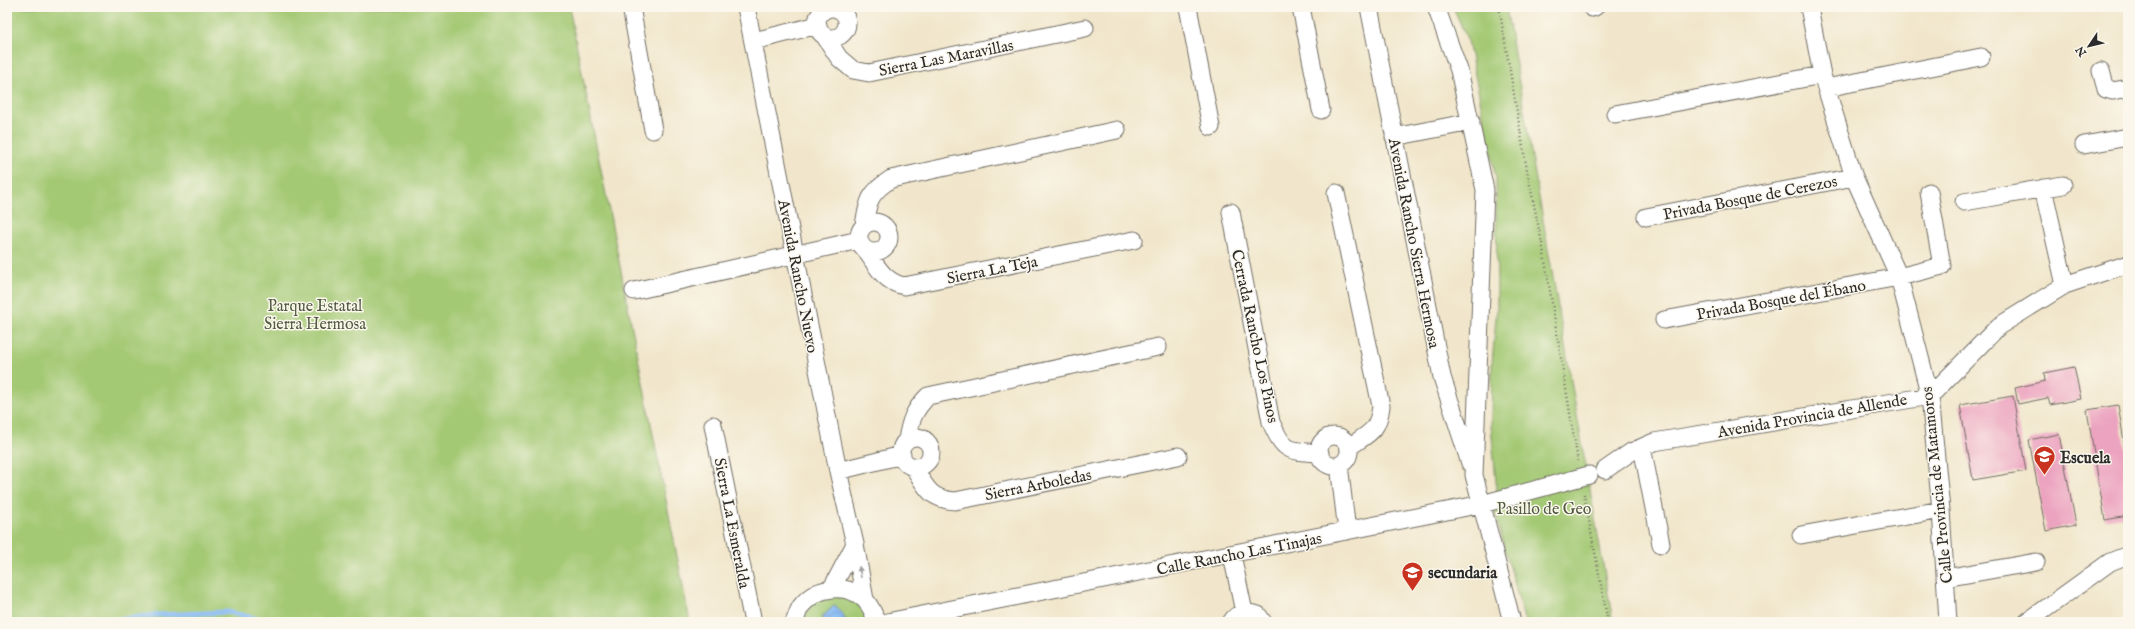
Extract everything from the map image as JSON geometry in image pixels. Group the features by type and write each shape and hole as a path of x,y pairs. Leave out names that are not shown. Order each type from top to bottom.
{"street":[{"path":"631,7 653,130"},
{"name":"Avenida Rancho Nuevo","path":"746,7 754,41 838,471 856,544 865,600"},
{"path":"1188,7 1210,127"},
{"path":"1301,7 1321,110"},
{"name":"Avenida Rancho Sierra Hermosa","path":"1369,7 1442,377 1474,475 1512,622"},
{"name":"Avenida Rancho Sierra Hermosa","path":"1436,7 1459,70 1485,190 1474,475"},
{"name":"Calle Provincia de Matamoros","path":"1809,7 1824,82 1854,178 1899,277 1930,396 1941,510 1948,622"},
{"name":"Sierra Las Maravillas","path":"754,41 822,20 839,58 853,70 869,72 1085,28"},
{"path":"1615,114 1981,57"},
{"path":"2101,71 2106,89 2113,91 2128,88"},
{"path":"1394,137 1471,122"},
{"path":"634,291 795,256 863,238 869,198 878,187 891,179 1117,130"},
{"path":"2084,145 2128,137"},
{"name":"Privada Bosque de Cerezos","path":"1646,217 1854,178"},
{"path":"1964,202 2064,185"},
{"path":"2043,188 2065,285"},
{"name":"Privada Bosque del Ébano","path":"1664,320 1899,277 1942,266 1929,192"},
{"path":"1336,193 1381,406 1380,422 1372,432 1349,447"},
{"name":"Cerrada Rancho Los Pinos","path":"1230,212 1271,422 1280,442 1293,451 1320,453"},
{"name":"Sierra La Teja","path":"863,238 880,272 893,284 904,286 1134,240"},
{"name":"Avenida Provincia de Allende","path":"1592,474 1631,452 1662,440 1930,396 1999,326 2065,285 2128,264"},
{"path":"838,471 907,454 911,418 917,406 928,396 1158,347"},
{"name":"Sierra La Esmeralda","path":"713,425 753,622"},
{"path":"1331,436 1344,439 1349,447 1349,455 1345,461 1339,465 1330,465 1323,461 1320,453 1321,444 1331,436"},
{"path":"1642,447 1661,544"},
{"name":"Sierra Arboledas","path":"907,454 928,490 941,500 955,501 1178,456"},
{"path":"1339,465 1347,531"},
{"name":"Calle Rancho Las Tinajas","path":"887,622 1232,555 1482,504 1592,474"},
{"path":"1801,535 1941,510"},
{"path":"832,588 856,544"},
{"path":"1232,555 1238,617 1258,615 1263,622"},
{"path":"2027,622 2110,562 2128,555"},
{"path":"1945,578 2036,562"},
{"path":"794,622 801,605 815,593 832,588 850,591 865,600 873,611 877,622"}],"path":[{"path":"1499,7 1528,176 1592,474 1608,622"}],"green space":[{"name":"Parque Estatal Sierra Hermosa","path":"7,7 569,7 690,622 7,622"},
{"name":"Pasillo de Geo","path":"1453,7 1506,7 1613,622 1525,622 1495,513 1496,482 1491,426 1492,364 1497,306 1496,178 1468,41"},
{"path":"821,594 855,598 871,622 799,622"}],"water":[{"path":"835,605 846,619 841,622 826,622 822,617"}],"building":[{"path":"2074,367 2081,399 2050,405 2048,398 2018,404 2015,388 2045,381 2044,373"},
{"path":"2123,368 2128,368 2128,389 2127,389"},
{"path":"2013,396 2026,471 1973,480 1960,405"},
{"path":"2118,405 2128,466 2128,516 2105,520 2087,410"},
{"path":"2059,434 2076,525 2046,531 2029,440"}],"waterway":[{"path":"97,622 156,615 228,612 271,622"}],"place":[{"name":"Escuela","path":"2044,476"},
{"name":"secundaria","path":"1412,592"}]}
